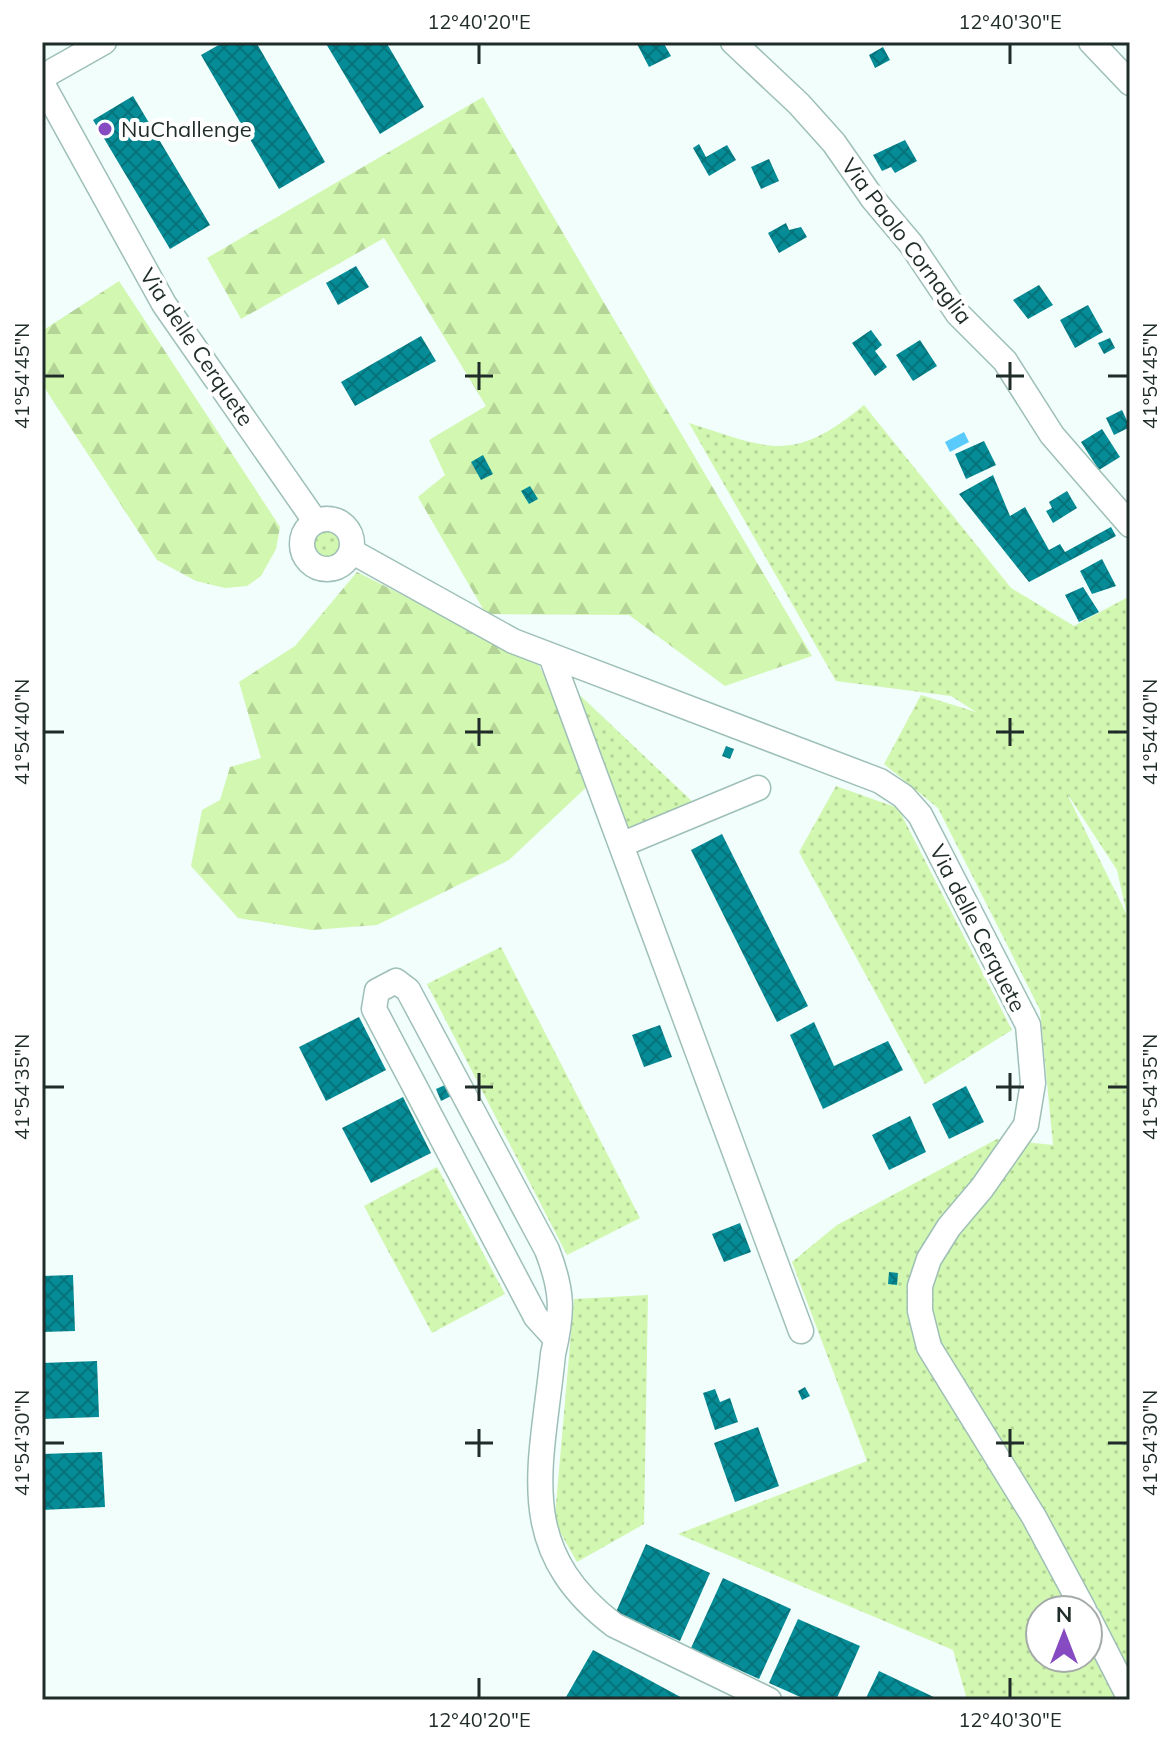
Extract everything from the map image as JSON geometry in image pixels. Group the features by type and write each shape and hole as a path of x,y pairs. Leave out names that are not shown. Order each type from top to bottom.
{"street":[{"path":"42,80 104,42"},
{"name":"Via Paolo Cornaglia","path":"733,42 799,104 834,143 873,199 911,244 958,314 1005,361 1052,435 1130,525"},
{"path":"1091,42 1130,83"},
{"name":"Via delle Cerquete","path":"42,80 164,304 315,521"},
{"path":"335,519 350,532 351,551 339,567 329,569 310,563 304,556 302,536 315,521 335,519"},
{"name":"Via delle Cerquete","path":"351,551 513,641 880,781 903,796 920,815 1028,1025 1033,1083 1026,1125 982,1188 949,1227 929,1259 920,1286 920,1311 929,1347 1034,1517 1075,1594"},
{"path":"551,656 801,1331"},
{"path":"623,844 758,788"},
{"path":"556,1339 536,1317 374,1009 377,991 396,981 408,990 547,1250 557,1276 563,1306 556,1339 540,1516 560,1572 594,1610 637,1639 769,1700"},
{"path":"402,1063 437,1045"},
{"path":"456,1164 491,1145"},
{"path":"1104,1648 1130,1699"},
{"path":"700,1668 724,1700"}],"green space":[{"path":"483,97 812,656 725,686 629,615 486,614 418,497 445,475 429,440 486,406 384,238 241,319 207,258"},
{"path":"119,281 280,527 276,549 261,576 247,586 225,588 196,581 157,560 42,384 42,331"},
{"path":"864,405 1011,588 1074,626 1130,596 1130,1700 967,1700 953,1650 678,1534 867,1461 792,1262 837,1225 997,1139 1053,1145 1040,1010 938,808 884,764 921,695 976,712 951,696 836,681 689,423 741,439 780,446 818,436","holes":["1068,795 1117,870 1127,915"]},
{"path":"328,530 340,534 344,546 340,558 328,562 316,558 312,546 316,534"},
{"path":"357,572 538,663 593,781 509,860 377,925 312,930 238,918 191,866 202,810 220,800 230,767 261,758 239,682 295,646"},
{"path":"567,683 697,806 626,833"},
{"path":"836,786 898,808 1012,1030 925,1084 799,852"},
{"path":"501,947 640,1218 567,1255 427,984"},
{"path":"437,1167 505,1294 432,1333 364,1206"},
{"path":"648,1295 644,1524 577,1562 555,1516 574,1299"}],"water":[{"path":"964,432 969,442 950,452 945,442"}],"building":[{"path":"224,42 256,42 325,162 279,189 201,55"},
{"path":"325,42 386,42 424,107 380,134"},
{"path":"636,42 663,42 671,56 649,67"},
{"path":"883,47 890,60 875,68 869,55"},
{"path":"133,96 210,225 170,249 93,120"},
{"path":"905,140 917,161 895,173 891,167 882,171 873,155"},
{"path":"699,144 706,157 727,145 736,160 709,176 693,148"},
{"path":"769,159 779,181 761,189 751,167"},
{"path":"786,223 789,230 801,227 807,237 779,253 768,233"},
{"path":"356,266 369,287 338,305 326,283"},
{"path":"1039,285 1053,305 1028,319 1013,300"},
{"path":"1088,305 1103,332 1075,348 1060,320"},
{"path":"871,330 882,345 875,351 887,367 875,376 852,343"},
{"path":"421,336 436,361 355,406 341,382"},
{"path":"1110,338 1115,348 1104,354 1098,343"},
{"path":"920,340 937,366 913,381 896,355"},
{"path":"1122,410 1130,427 1114,435 1106,418"},
{"path":"1102,429 1120,457 1099,470 1081,442"},
{"path":"984,441 996,465 966,479 955,454"},
{"path":"483,455 493,474 481,480 471,462"},
{"path":"993,475 1010,516 1025,507 1049,550 1060,544 1065,552 1111,527 1116,536 1029,582 959,494"},
{"path":"530,486 538,499 529,504 521,491"},
{"path":"1067,491 1077,508 1053,523 1046,511 1052,508 1049,502"},
{"path":"1102,559 1116,586 1092,594 1080,571"},
{"path":"1083,587 1099,612 1079,622 1065,595"},
{"path":"726,746 734,749 730,759 722,756"},
{"path":"722,834 808,1006 777,1022 691,850"},
{"path":"359,1017 386,1070 326,1101 299,1047"},
{"path":"814,1022 834,1066 888,1041 903,1070 823,1109 790,1035"},
{"path":"660,1025 672,1057 644,1067 632,1035"},
{"path":"445,1085 451,1096 441,1101 436,1089"},
{"path":"966,1086 984,1122 949,1139 932,1104"},
{"path":"403,1097 431,1153 371,1183 342,1128"},
{"path":"910,1116 926,1152 889,1170 872,1135"},
{"path":"740,1223 751,1252 724,1262 712,1234"},
{"path":"889,1272 898,1273 897,1285 888,1284"},
{"path":"73,1275 75,1331 42,1332 42,1276"},
{"path":"97,1361 99,1417 42,1419 42,1363"},
{"path":"805,1387 810,1396 802,1400 798,1391"},
{"path":"715,1389 720,1402 730,1398 738,1422 715,1430 703,1393"},
{"path":"758,1427 779,1486 735,1502 714,1443"},
{"path":"102,1452 105,1507 42,1510 42,1454"},
{"path":"646,1544 710,1573 680,1641 616,1612"},
{"path":"723,1578 791,1609 759,1679 691,1648"},
{"path":"798,1619 860,1646 836,1700 807,1700 769,1683"},
{"path":"593,1650 686,1700 570,1700 566,1697"},
{"path":"879,1671 940,1700 865,1700"}],"place":[{"name":"NuChallenge","path":"105,129"}]}
